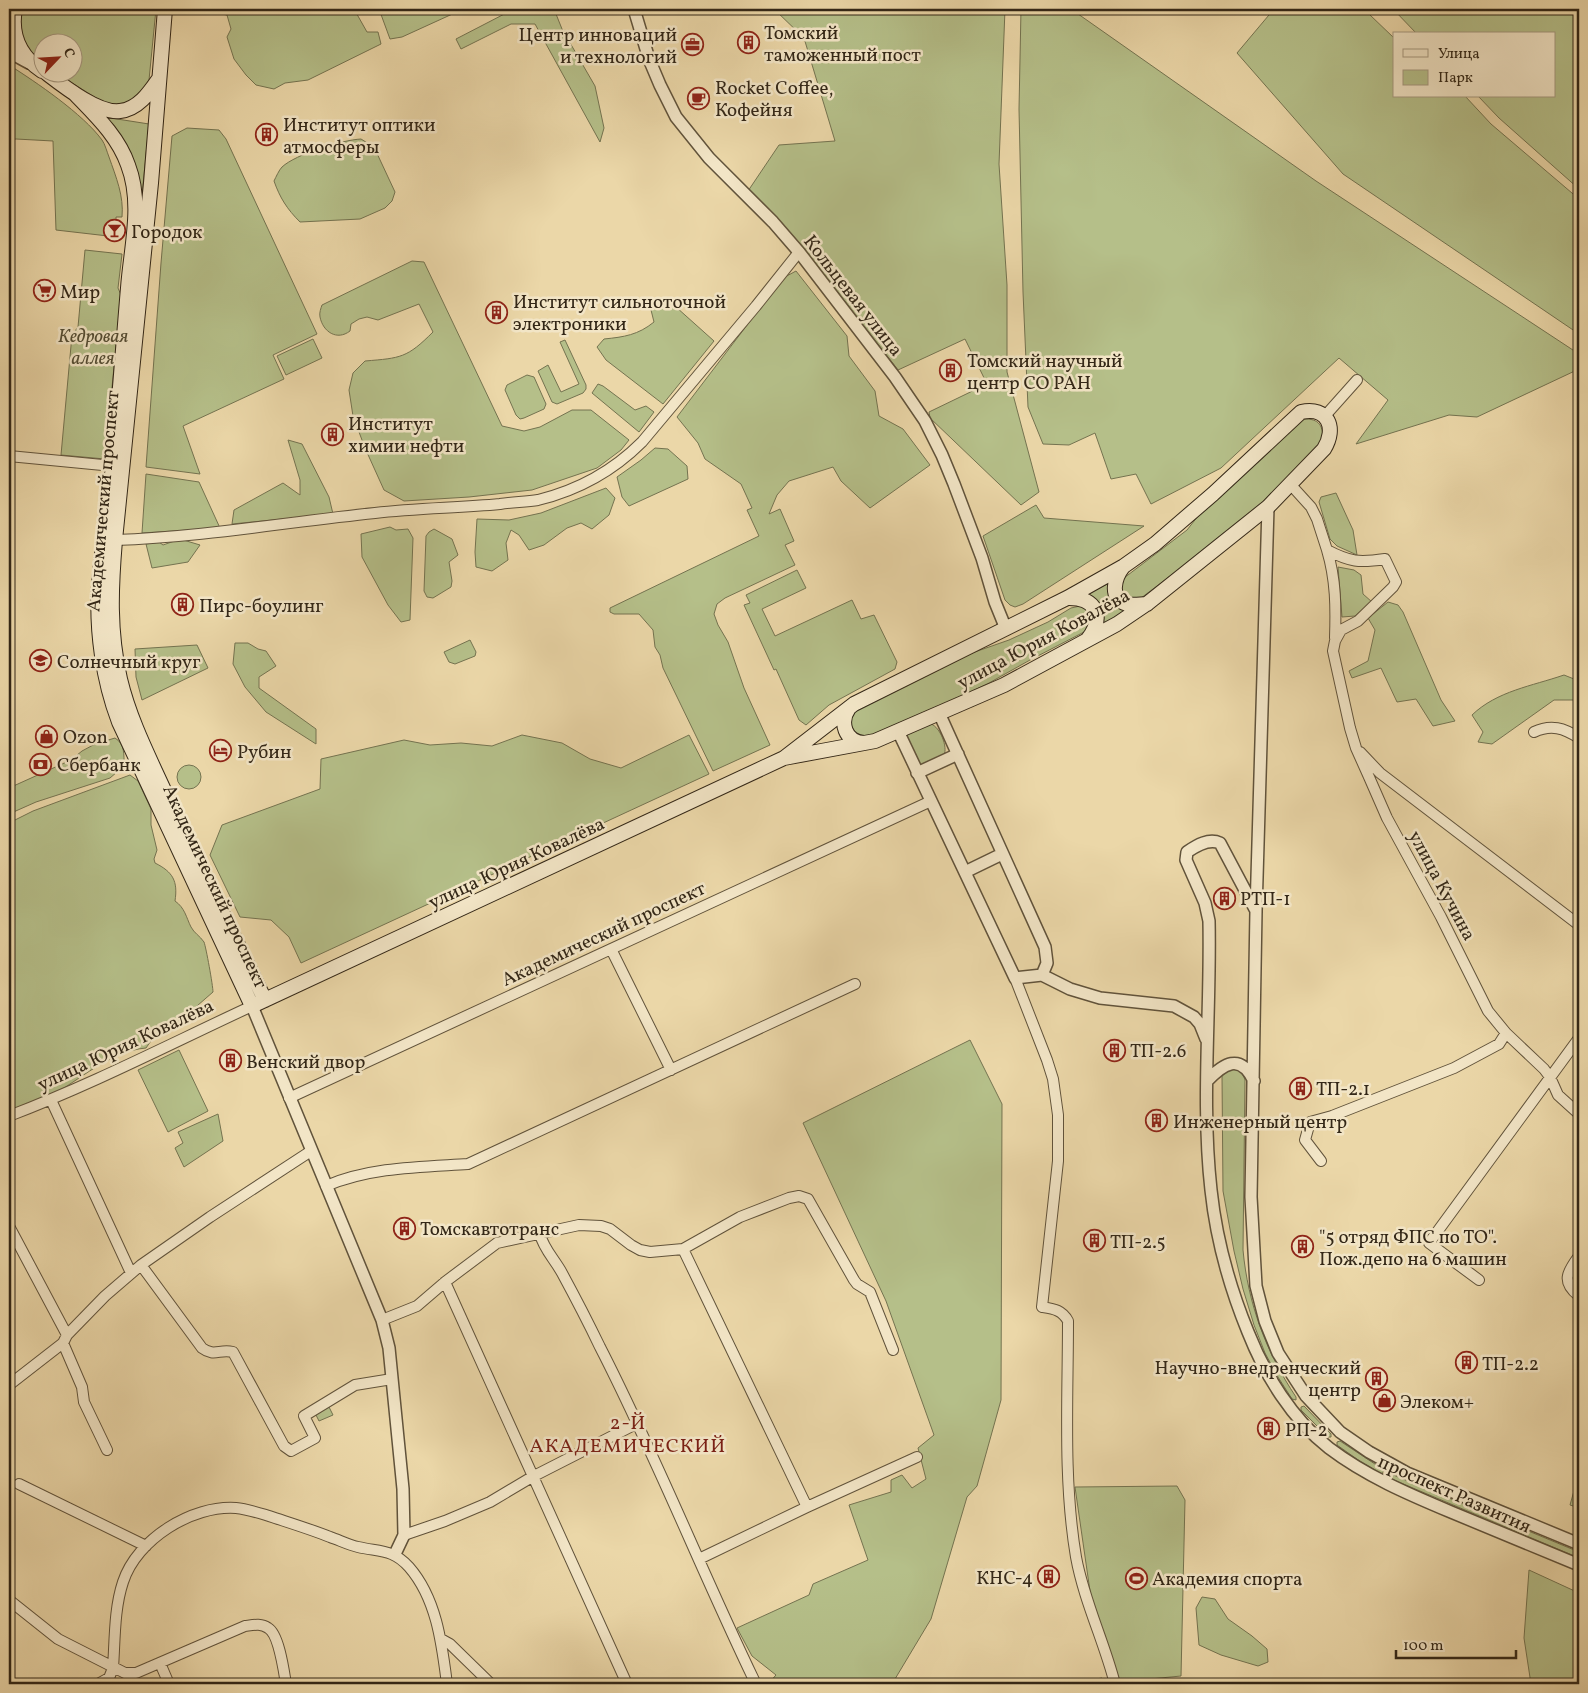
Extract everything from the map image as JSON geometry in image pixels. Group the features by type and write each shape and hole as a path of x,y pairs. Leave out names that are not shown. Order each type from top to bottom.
{"main road":[{"path":"15,9 14,33 24,53 32,62"},
{"name":"Академический проспект","path":"165,9 151,183 118,467 98,587 103,660 112,701 125,720 191,864 252,1006 265,1000 191,864"},
{"path":"57,82 74,94 99,106 119,111 129,108 147,96 159,80"},
{"name":"Академический проспект","path":"74,94 114,136 131,173 137,207 130,259 111,588 111,624 125,720"},
{"name":"улица Юрия Ковалёва","path":"265,1000 784,758 854,704 1067,598 1124,566 1155,544 1213,494 1301,412 1309,410 1316,412 1324,416 1329,423 1331,430 1330,440 1324,449 1268,507 1148,604 1117,624 1004,685 898,731 866,743 784,758"},
{"path":"1124,566 1115,581 1116,596 1122,602 1128,604 1148,604"},
{"path":"1067,598 1082,599 1089,602 1095,610 1097,623 1088,639"},
{"path":"854,704 846,713 844,719 846,731 854,740 866,743"}],"street":[{"name":"Кольцевая улица","path":"634,9 649,59 676,117 709,158 773,222 799,252 894,376 925,421 942,455 957,493 982,558 994,602 1006,629"},
{"path":"9,52 32,65"},
{"path":"115,540 214,532 376,512 472,507 537,500 573,489 600,477 626,459 756,306 799,252"},
{"path":"1324,416 1357,380"},
{"path":"9,456 118,467"},
{"name":"улица Кучина","path":"1291,485 1311,507 1317,519 1332,567 1336,600 1333,651 1356,748 1387,818 1441,917 1488,1012 1506,1033 1544,1068 1558,1095 1579,1114"},
{"name":"проспект Развития","path":"1268,507 1256,911 1251,1197 1256,1286 1265,1321 1278,1352 1306,1396 1340,1432 1369,1452 1407,1473 1579,1544"},
{"path":"1327,550 1354,562 1386,559 1396,582 1358,621 1341,630 1335,641"},
{"path":"939,713 1045,947 1048,963 1042,975"},
{"path":"1534,732 1549,727 1559,727 1579,738"},
{"path":"898,731 1015,978 1047,1060 1056,1097 1058,1161 1042,1308 1058,1310 1064,1314 1068,1321 1068,1487 1076,1557 1114,1684"},
{"path":"1356,748 1380,773 1579,925"},
{"path":"917,773 958,754"},
{"path":"1369,777 1369,774 1372,772 1380,773"},
{"name":"Академический проспект","path":"290,1098 931,801"},
{"name":"проспект Развития","path":"1256,911 1220,843 1209,841 1193,847 1188,852 1186,860 1205,903 1209,922 1206,1081 1207,1150 1211,1192 1223,1256 1238,1307 1257,1354 1272,1381 1307,1427 1328,1447 1358,1468 1396,1489 1579,1565"},
{"path":"966,872 1002,854"},
{"path":"612,948 671,1070"},
{"path":"1015,978 1042,975 1070,989 1112,1001 1162,1004 1184,1010 1194,1016 1200,1024 1208,1047"},
{"path":"326,1186 338,1181 400,1168 468,1164 855,984"},
{"name":"Академический проспект","path":"252,1006 382,1320 389,1348 403,1489 404,1535 395,1554"},
{"name":"улица Юрия Ковалёва","path":"9,1116 51,1100 132,1064 252,1006"},
{"path":"1322,1161 1305,1140 1310,1122 1332,1116 1454,1068 1498,1044 1506,1033"},
{"path":"1479,1280 1429,1243 1579,1038"},
{"path":"1206,1081 1220,1068 1232,1063 1249,1071 1254,1081"},
{"path":"51,1100 131,1273"},
{"path":"10,1380 65,1339 104,1296 141,1265 312,1151"},
{"path":"382,1320 417,1306 445,1282 497,1243 579,1225 601,1226 610,1229 640,1250 650,1252 683,1249 740,1217 780,1201 799,1196 808,1199 854,1280 870,1292 893,1350"},
{"path":"9,1226 65,1339 82,1386 84,1402 107,1450"},
{"path":"540,1234 541,1240 561,1272 601,1348 755,1684"},
{"path":"683,1249 807,1507"},
{"path":"1579,1256 1567,1275 1569,1284 1579,1296"},
{"path":"141,1265 202,1348 214,1354 225,1350 233,1352 284,1446 291,1451 315,1438 304,1416 355,1385 392,1379"},
{"path":"445,1282 627,1684"},
{"path":"1291,1408 1306,1396"},
{"path":"404,1535 446,1521 490,1502 532,1477 636,1424"},
{"path":"1328,1447 1340,1432"},
{"path":"699,1559 917,1457"},
{"path":"19,1484 146,1546"},
{"path":"98,1684 109,1678 113,1668 119,1598 124,1580 132,1563 146,1546 164,1530 200,1513 236,1508 303,1527 357,1547 395,1554 410,1568 428,1598 441,1639 447,1684"},
{"path":"9,1600 58,1638 125,1673 136,1673 245,1626 258,1624 269,1628 275,1636 286,1684"},
{"path":"441,1639 450,1644 491,1684"},
{"path":"160,1663 169,1684"}],"green space":[{"path":"19,9 156,9 149,80 142,91 128,102 114,105 101,101 70,82 82,82 82,32 32,32 32,54 27,50 16,24"},
{"path":"212,9 318,9 320,12 334,9 354,9 367,32 378,32 381,44 308,80 285,83 274,89 256,85 246,75 234,59 227,37 231,29 227,15 216,13"},
{"path":"379,9 460,9 402,37 390,39"},
{"path":"514,9 554,9 562,29 595,86 604,128 600,142 535,24 511,24 461,49 456,39"},
{"path":"774,9 1005,9 999,164 1007,285 1007,372 1039,492 1021,505 930,418 929,412 987,384 965,339 898,370 803,247 748,191 779,145 835,141 804,38"},
{"path":"1021,9 1071,9 1316,181 1579,354 1579,369 1477,417 1449,415 1356,444 1388,400 1339,358 1221,468 1151,504 1136,474 1111,479 1095,433 1069,445 1043,444 1028,407 1023,292 1019,109"},
{"path":"1274,9 1376,9 1369,14 1393,37 1393,98 1467,98 1491,124 1579,199 1579,334 1343,174 1237,53"},
{"path":"1393,9 1579,9 1579,189 1499,118 1480,98 1556,98 1556,32 1415,32"},
{"path":"9,65 71,109 94,130 103,142 119,187 122,202 122,217 116,217 116,225 109,225 108,236 56,230 53,141 9,140"},
{"path":"98,116 149,124 117,448 137,195"},
{"path":"187,128 219,130 226,139 317,334 273,355 284,379 183,426 200,474 146,467 172,136"},
{"path":"361,139 374,147 395,192 392,201 385,208 360,219 300,222 284,203 274,181 281,168 308,153 331,145"},
{"name":"Кедровая аллея","path":"85,250 122,254 118,288 121,295 105,459 61,455 72,335 78,327"},
{"path":"412,261 424,262 502,426 524,431 540,427 572,410 591,410 629,440 621,450 597,468 532,490 469,497 404,501 384,490 353,416 349,390 353,373 365,361 387,359 410,352 433,332 419,304 378,320 367,317 359,319 351,324 350,331 340,335 327,331 320,317 320,312 322,305"},
{"path":"796,271 847,336 849,356 875,391 879,416 903,429 930,465 870,508 841,481 833,467 789,481 777,495 769,514 780,509 794,541 785,545 795,565 725,598 717,604 714,614 728,642 744,688 770,745 713,771 663,668 660,655 655,647 653,630 639,614 614,614 610,612 610,608 759,536 747,510 752,508 741,484 705,459 698,443 677,417 783,278"},
{"path":"659,299 676,307 714,341 663,404 606,360 597,347 604,339 630,335 654,322 651,310"},
{"path":"313,339 322,358 286,375 277,356"},
{"path":"565,340 586,385 586,389 583,393 557,404 552,402 538,371 548,365 561,392 579,384 560,342"},
{"path":"527,375 534,377 546,404 544,409 520,419 516,415 505,390 507,385"},
{"path":"598,384 635,410 646,406 654,412 639,432 592,393"},
{"path":"1311,419 1318,423 1322,429 1322,442 1245,520 1141,598 1129,599 1121,587 1124,578 1187,530 1202,511 1301,420"},
{"path":"288,440 302,444 329,497 333,514 232,524 234,510 283,483 300,495 300,480"},
{"path":"655,448 668,449 687,466 688,479 629,506 622,497 617,477"},
{"path":"146,474 199,482 220,528 142,533"},
{"path":"606,488 615,498 609,515 592,529 581,523 567,528 544,545 529,550 519,535 511,530 506,543 508,560 492,571 476,567 477,519 509,520 541,513"},
{"path":"1336,493 1353,530 1357,555 1337,546 1330,539 1319,502 1321,497"},
{"path":"1036,505 1044,518 1144,526 1023,604 1015,607 1005,600 983,536"},
{"path":"390,527 396,530 408,529 413,538 410,620 401,622 388,605 362,557 361,534"},
{"path":"434,529 452,539 458,555 449,562 451,587 433,598 427,597 424,591 426,536"},
{"path":"180,539 200,545 188,562 152,568 146,544 159,542 163,545"},
{"path":"1338,567 1354,570 1361,575 1363,594 1372,602 1355,616 1342,617"},
{"path":"797,570 806,588 762,609 775,636 852,600 861,619 874,615 897,662 895,669 829,705 806,725 799,720 744,605 750,603 746,595"},
{"path":"1107,584 1116,603 1127,611 1103,625 1103,613 1088,594"},
{"path":"1388,602 1398,605 1403,612 1441,700 1455,721 1433,726 1416,699 1397,702 1381,668 1352,678 1349,671 1368,661 1375,630 1368,618"},
{"path":"1080,606 1088,610 1092,618 1088,630 989,683 941,706 867,737 854,731 851,719 855,710 969,654 1009,640 1048,622 1071,608"},
{"path":"470,640 476,652 475,656 455,664 449,662 444,652"},
{"path":"235,643 248,643 266,651 276,666 259,677 259,688 316,729 316,744 266,712 245,687 233,664"},
{"path":"197,645 208,668 142,700 136,677 135,649"},
{"path":"1564,675 1579,681 1579,697 1576,700 1554,700 1492,744 1478,742 1483,732 1472,715 1482,707 1492,700 1515,690"},
{"path":"931,724 940,733 945,751 944,755 922,766 916,763 906,736 908,733"},
{"path":"522,735 562,743 590,759 621,768 689,735 709,774 301,963 289,937 271,920 240,917 210,855 222,825 320,789 321,759 404,740 430,745 461,743 492,746"},
{"path":"115,738 121,743 124,754 124,766 110,778 36,802 9,814 9,788 71,760 95,744"},
{"path":"189,765 194,766 200,772 200,782 194,788 189,789 184,788 178,782 177,777 178,772 184,766"},
{"path":"130,775 138,781 151,809 151,825 157,850 154,859 155,863 166,870 173,878 176,888 175,901 183,910 192,929 204,942 213,992 182,1019 157,1032 146,1048 133,1050 108,1060 61,1090 34,1104 9,1113 9,823 33,811"},
{"path":"970,1040 1002,1104 1001,1400 977,1486 967,1497 931,1619 892,1684 768,1684 776,1675 752,1656 737,1628 809,1595 813,1584 868,1560 849,1505 891,1492 891,1480 902,1475 912,1488 926,1479 918,1448 934,1435 886,1301 803,1123"},
{"path":"179,1050 208,1111 168,1132 138,1070"},
{"path":"1234,1068 1242,1072 1245,1080 1243,1250 1245,1270 1254,1308 1267,1345 1296,1400 1292,1399 1265,1353 1243,1289 1234,1251 1223,1191 1222,1076"},
{"path":"218,1114 223,1141 184,1167 175,1148 183,1143 178,1132"},
{"path":"1304,1406 1331,1434 1331,1437 1328,1437 1301,1410 1301,1407"},
{"path":"329,1407 333,1415 319,1421 315,1413"},
{"path":"1340,1441 1384,1470 1382,1474 1337,1445 1337,1442"},
{"path":"1579,1473 1579,1508 1570,1505"},
{"path":"1391,1474 1579,1552 1579,1558 1389,1478"},
{"name":"Академия спорта","path":"1177,1486 1185,1500 1181,1676 1119,1682 1092,1605 1075,1487"},
{"path":"1529,1570 1579,1593 1579,1684 1531,1684 1524,1638"},
{"path":"1202,1597 1215,1599 1228,1619 1267,1649 1268,1662 1258,1666 1221,1655 1199,1645 1196,1608"},
{"path":"1102,1678 1103,1684 1051,1684 1055,1679 1079,1682"}],"place":[{"name":"Томский таможенный пост","path":"748,43"},
{"name":"Центр инноваций и технологий","path":"693,45"},
{"name":"Rocket Coffee, Кофейня","path":"699,98"},
{"name":"Институт оптики атмосферы","path":"267,135"},
{"name":"Городок","path":"115,231"},
{"name":"Мир","path":"44,291"},
{"name":"Институт сильноточной электроники","path":"497,312"},
{"name":"Томский научный центр СО РАН","path":"951,371"},
{"name":"Институт химии нефти","path":"332,434"},
{"name":"Пирс-боулинг","path":"183,605"},
{"name":"Солнечный круг","path":"41,661"},
{"name":"Ozon","path":"47,736"},
{"name":"Рубин","path":"221,751"},
{"name":"Сбербанк","path":"41,764"},
{"name":"РТП-1","path":"1224,898"},
{"name":"ТП-2.6","path":"1114,1050"},
{"name":"Венский двор","path":"230,1061"},
{"name":"ТП-2.1","path":"1300,1088"},
{"name":"Инженерный центр","path":"1157,1121"},
{"name":"Томскавтотранс","path":"404,1228"},
{"name":"ТП-2.5","path":"1094,1241"},
{"name":"\"5 отряд ФПС по ТО\". Пож.депо на 6 машин","path":"1303,1247"},
{"name":"ТП-2.2","path":"1466,1363"},
{"name":"Научно-внедренческий центр","path":"1377,1378"},
{"name":"Элеком+","path":"1384,1401"},
{"name":"РП-2","path":"1269,1429"},
{"name":"КНС-4","path":"1049,1577"},
{"name":"Академия спорта","path":"1136,1578"}],"district":[{"name":"2-Й АКАДЕМИЧЕСКИЙ","path":"628,1434"}]}
